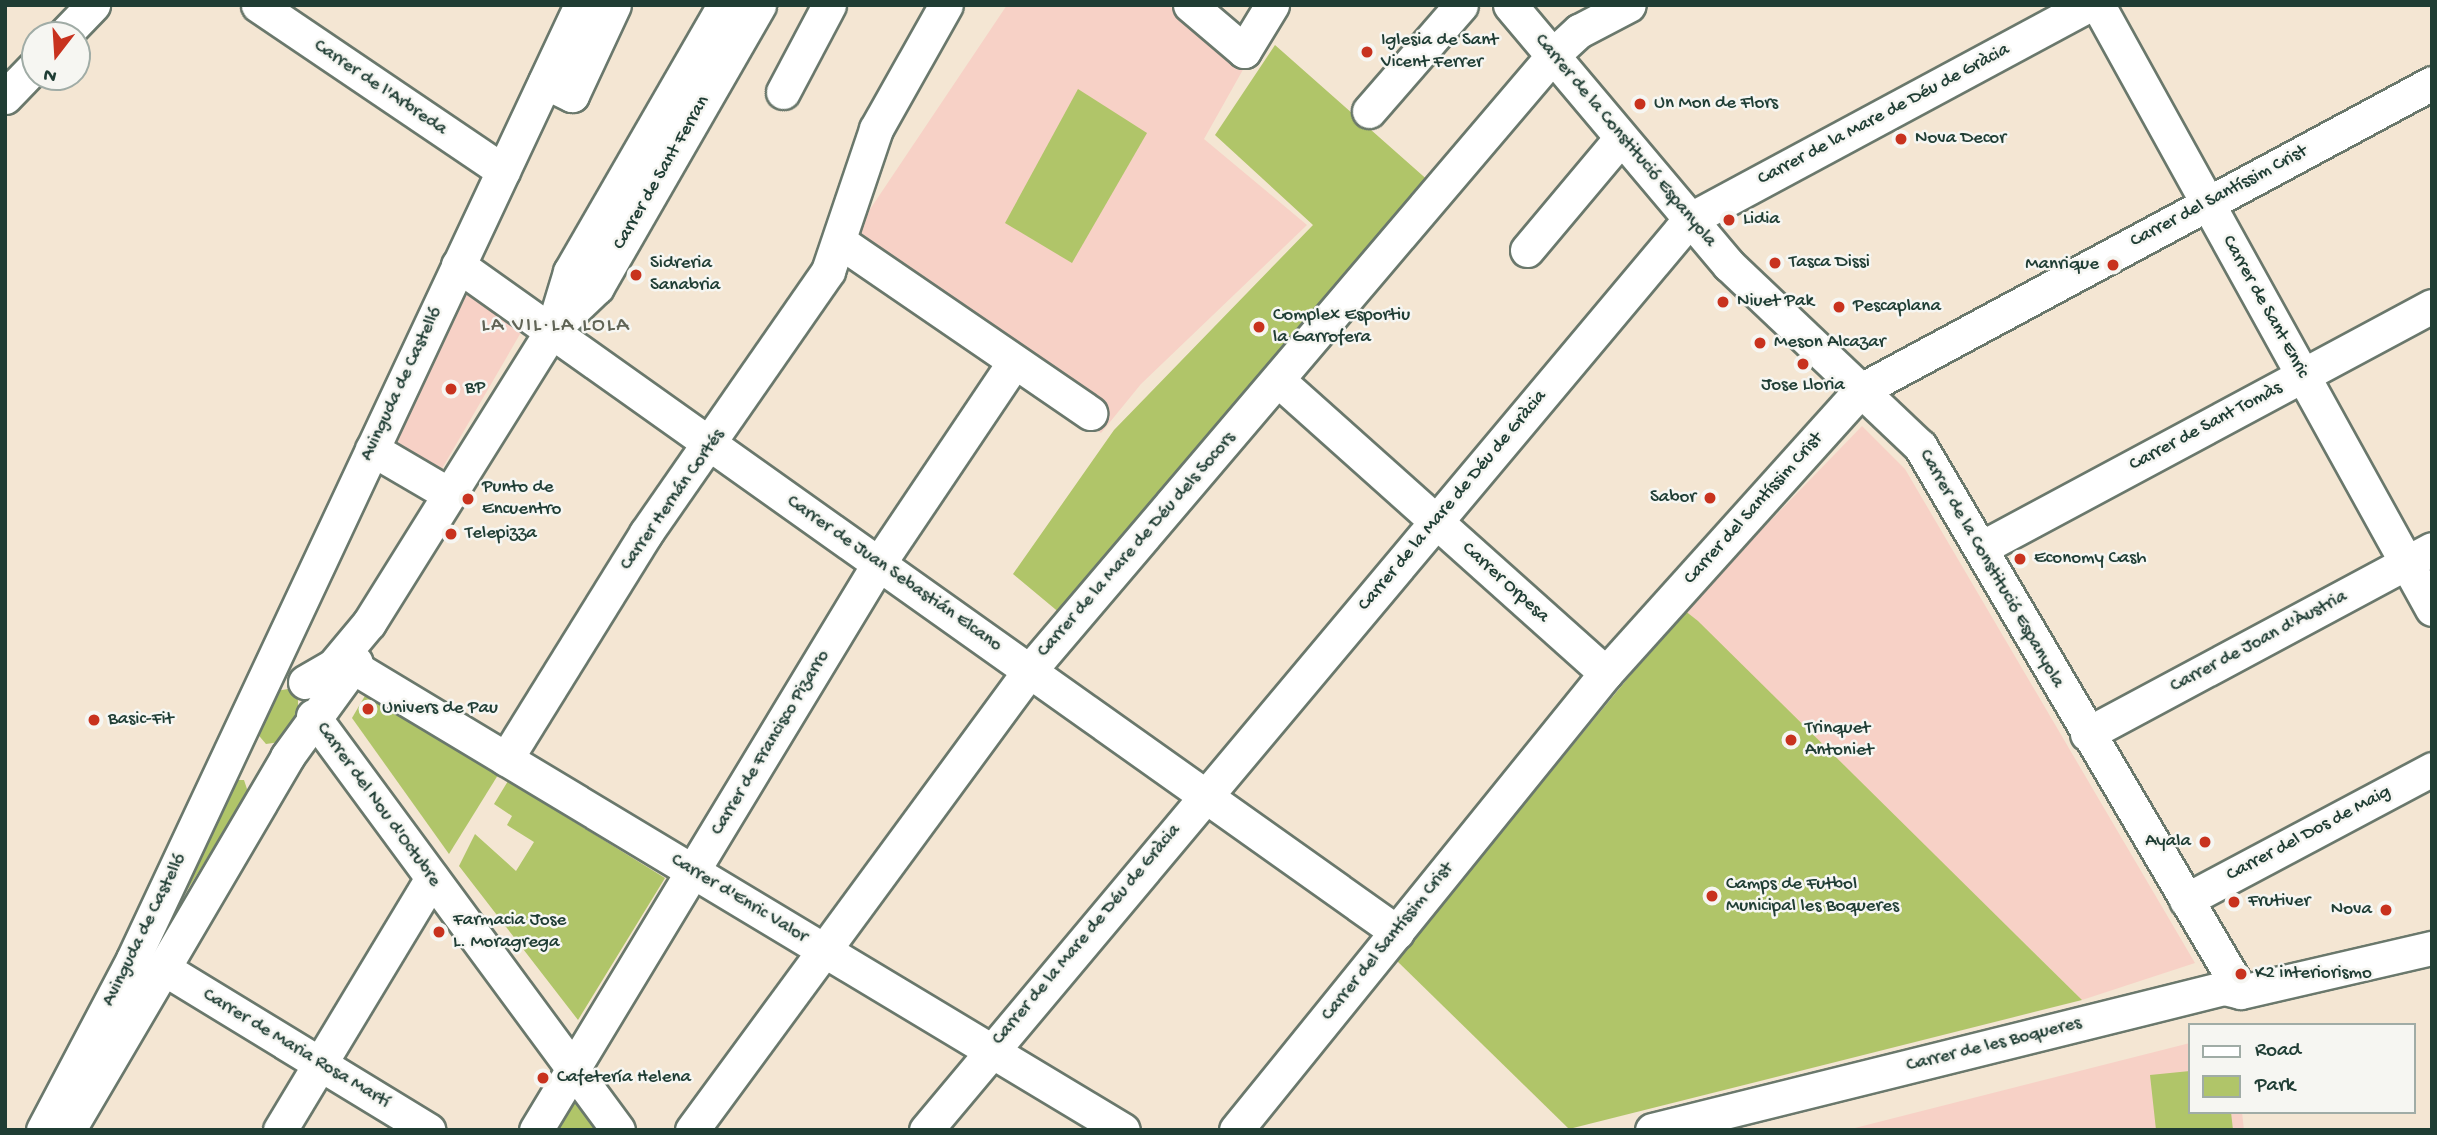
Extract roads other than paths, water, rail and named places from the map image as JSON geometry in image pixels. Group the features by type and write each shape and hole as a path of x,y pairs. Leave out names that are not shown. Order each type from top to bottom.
{"street":[{"path":"78,21 93,5"},
{"name":"Carrer de l'Arbreda","path":"258,5 502,171"},
{"name":"Avinguda de Castelló","path":"261,687 581,5"},
{"path":"544,82 572,95 614,5"},
{"name":"Carrer de Sant Ferran","path":"552,330 570,272 724,5"},
{"name":"Carrer de Sant Ferran","path":"305,682 333,666 369,623 447,493 552,330 597,287 759,5"},
{"name":"Carrer Hernán Cortés","path":"506,759 646,533 712,445 842,243 876,129 946,5"},
{"path":"1190,5 1244,51 1272,5"},
{"path":"1368,111 1461,5"},
{"name":"Carrer de la Constitució Espanyola","path":"1510,5 1554,54 1689,220 1920,446 2087,734 2242,992"},
{"name":"Carrer de la Mare de Déu dels Socors","path":"692,1130 1030,670 1554,54 1580,31 1629,5"},
{"name":"Carrer de la Mare de Déu de Gràcia","path":"926,1130 990,1050 1689,220 2088,5"},
{"name":"Carrer de Sant Enric","path":"2098,5 2302,376 2419,556 2432,609"},
{"path":"783,92 828,6"},
{"path":"5,97 21,80"},
{"name":"Carrer del Santíssim Crist","path":"1236,1130 1606,673 1861,390 2432,83"},
{"path":"1527,250 1620,138"},
{"path":"842,243 1090,413"},
{"name":"Carrer de Juan Sebastián Elcano","path":"458,265 1397,932"},
{"name":"Carrer de Sant Tomàs","path":"1981,548 2432,306"},
{"name":"Carrer de Francisco Pizarro","path":"536,1130 879,563 1014,362"},
{"name":"Carrer Orpesa","path":"1279,380 1606,673"},
{"path":"372,449 447,493"},
{"name":"Carrer de Joan d'Àustria","path":"2087,734 2419,556"},
{"name":"Carrer de Sant Ferran","path":"313,716 355,667 369,623"},
{"name":"Carrer d'Enric Valor","path":"355,667 1123,1130"},
{"path":"288,675 305,682 313,716 287,757 257,761 246,752 241,727 261,687 288,675"},
{"name":"Carrer del Nou d'Octubre","path":"313,716 618,1130"},
{"name":"Avinguda de Castelló","path":"43,1130 132,959 241,727"},
{"name":"Avinguda de Castelló","path":"68,1130 287,757"},
{"name":"Carrer del Dos de Maig","path":"2186,900 2432,769"},
{"path":"280,1130 432,878"},
{"name":"Carrer de les Boqueres","path":"1652,1130 1745,1123 2228,1004 2242,992 2432,948"},
{"name":"Carrer de Maria Rosa Martí","path":"163,968 428,1130"}],"place":[{"name":"Iglesia de Sant Vicent Ferrer","path":"1367,52"},
{"name":"Un Mon de Flors","path":"1640,104"},
{"name":"Nova Decor","path":"1901,139"},
{"name":"Lidia","path":"1729,220"},
{"name":"Tasca Dissi","path":"1775,263"},
{"name":"Manrique","path":"2113,265"},
{"name":"Sidreria Sanabria","path":"636,275"},
{"name":"Niuet Pak","path":"1723,302"},
{"name":"Pescaplana","path":"1839,307"},
{"name":"Complex Esportiu la Garrofera","path":"1259,327"},
{"name":"Meson Alcazar","path":"1760,343"},
{"name":"Jose Lloria","path":"1803,364"},
{"name":"BP","path":"451,389"},
{"name":"Sabor","path":"1710,498"},
{"name":"Punto de Encuentro","path":"468,499"},
{"name":"Telepizza","path":"451,534"},
{"name":"Economy Cash","path":"2020,559"},
{"name":"Univers de Pau","path":"368,709"},
{"name":"Basic-Fit","path":"94,720"},
{"name":"Trinquet Antoniet","path":"1791,740"},
{"name":"Ayala","path":"2205,842"},
{"name":"Camps de Futbol Municipal les Boqueres","path":"1712,896"},
{"name":"Frutiver","path":"2234,902"},
{"name":"Nova","path":"2386,910"},
{"name":"Farmacia Jose L. Moragrega","path":"439,932"},
{"name":"K2 interiorismo","path":"2241,974"},
{"name":"Cafetería Helena","path":"543,1078"}],"district":[{"name":"LA VIL·LA LOLA","path":"556,327"}]}
